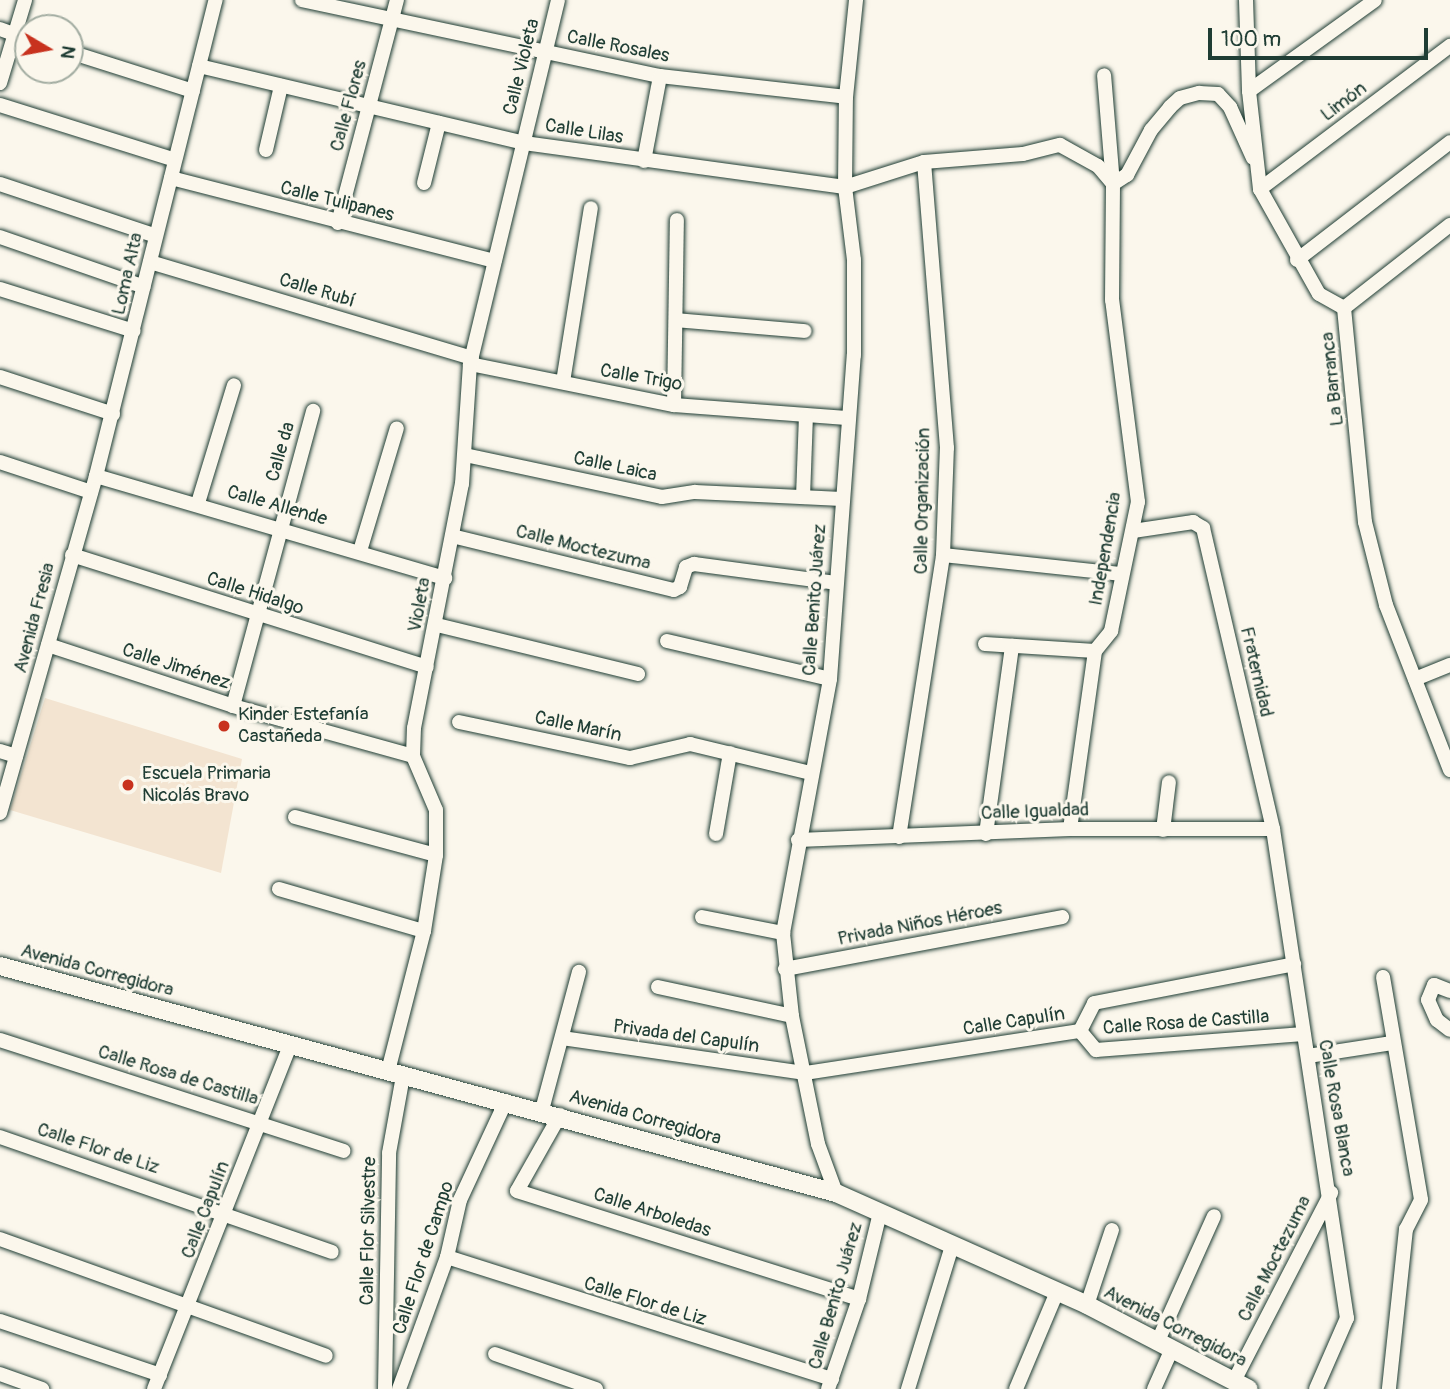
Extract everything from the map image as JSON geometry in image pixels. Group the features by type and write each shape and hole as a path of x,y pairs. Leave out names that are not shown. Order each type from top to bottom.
{"main road":[{"name":"Avenida Corregidora","path":"0,966 542,1110 836,1193 1087,1305 1234,1384"}],"street":[{"name":"Loma Alta","path":"72,555 113,414 216,0"},
{"name":"Calle Rosales","path":"302,0 660,76 846,97"},
{"name":"Calle Flores","path":"338,223 397,0"},
{"name":"Calle Violeta","path":"524,143 558,0"},
{"name":"Calle Benito Juárez","path":"836,1193 818,1144 792,1016 783,933 798,840 830,679 847,418 854,355 854,260 845,187 846,97 856,0"},
{"name":"La Barranca","path":"1245,0 1249,91 1260,189 1297,260 1319,294 1344,308 1365,522 1386,605 1415,679 1445,739 1450,771"},
{"path":"1249,91 1375,0"},
{"path":"0,83 14,35"},
{"name":"Limón","path":"1260,189 1450,46"},
{"path":"84,56 193,91"},
{"name":"Calle Lilas","path":"199,66 524,143 845,187"},
{"name":"Independencia","path":"1096,651 1111,631 1120,574 1133,531 1138,502 1134,448 1111,300 1113,184 1104,75"},
{"path":"644,161 660,76"},
{"path":"266,150 281,86"},
{"path":"845,187 924,162 1023,154 1060,145 1097,166 1113,184 1127,175 1151,130 1170,107 1180,98 1199,93 1218,94 1230,107 1258,170"},
{"path":"0,105 175,160"},
{"path":"424,183 439,123"},
{"path":"1297,260 1450,142"},
{"name":"Violeta","path":"413,756 465,455 471,361 524,143"},
{"name":"Calle Organización","path":"899,837 943,555 947,448 924,162"},
{"name":"Calle Tulipanes","path":"171,178 338,223 495,261"},
{"path":"0,184 156,236"},
{"path":"563,383 591,208"},
{"path":"674,405 677,220"},
{"path":"1344,308 1450,225"},
{"path":"0,237 144,287"},
{"name":"Calle Rubí","path":"150,262 471,361"},
{"path":"0,289 134,331"},
{"path":"676,320 805,331"},
{"name":"Calle Trigo","path":"471,361 674,405 847,418"},
{"path":"0,377 113,414"},
{"path":"198,503 234,384"},
{"name":"Calle da","path":"233,706 313,411"},
{"path":"803,497 806,416"},
{"path":"360,551 397,428"},
{"name":"Calle Laica","path":"465,455 662,497 695,492 842,499"},
{"path":"0,462 91,492"},
{"name":"Calle Allende","path":"96,476 198,503 445,578"},
{"name":"Fraternidad","path":"1133,531 1193,522 1201,525 1273,829"},
{"name":"Calle Moctezuma","path":"452,536 674,590 680,587 688,565 836,583"},
{"name":"Calle Hidalgo","path":"72,555 258,616 427,667"},
{"name":"Avenida Fresia","path":"0,813 72,555"},
{"path":"943,555 1120,574"},
{"path":"437,625 638,674"},
{"path":"667,640 830,679"},
{"path":"985,644 1096,651 1070,829"},
{"name":"Calle Jiménez","path":"48,645 233,706 413,756"},
{"path":"986,834 1012,646"},
{"path":"1415,679 1450,664"},
{"name":"Calle Marín","path":"459,722 630,758 683,743 811,773"},
{"path":"0,751 16,757"},
{"path":"716,834 730,753"},
{"path":"396,1073 436,855 436,810 413,756"},
{"path":"1163,830 1169,782"},
{"path":"295,817 436,855"},
{"name":"Calle Igualdad","path":"798,840 1070,829 1273,829"},
{"name":"Calle Rosa Blanca","path":"1273,829 1303,1034 1331,1193 1347,1318 1316,1389"},
{"path":"279,889 424,931"},
{"name":"Privada Niños Héroes","path":"785,969 1062,916"},
{"path":"702,917 783,933"},
{"name":"Calle Capulín","path":"805,1073 1080,1031 1094,1003 1294,964"},
{"path":"542,1110 579,972"},
{"path":"1383,977 1392,1043 1421,1200 1406,1229 1390,1389"},
{"path":"1450,991 1434,985 1428,1000 1437,1020 1450,1030"},
{"path":"658,987 792,1016"},
{"name":"Calle Rosa de Castilla","path":"1080,1031 1096,1050 1303,1034"},
{"name":"Privada del Capulín","path":"562,1038 805,1073"},
{"name":"Calle Rosa de Castilla","path":"0,1040 262,1122 343,1151"},
{"path":"1308,1056 1392,1043"},
{"name":"Calle Capulín","path":"157,1382 190,1306 224,1211 262,1122 290,1045"},
{"name":"Calle Flor Silvestre","path":"385,1389 389,1153 396,1073"},
{"name":"Calle Flor de Campo","path":"399,1389 447,1258 460,1200 506,1101"},
{"name":"Calle Arboledas","path":"560,1115 516,1191 859,1299"},
{"name":"Calle Flor de Liz","path":"0,1137 224,1211 332,1252"},
{"name":"Calle Moctezuma","path":"1234,1384 1331,1193"},
{"name":"Calle Benito Juárez","path":"830,1384 859,1299 880,1213"},
{"path":"1154,1389 1164,1347 1214,1216"},
{"path":"1087,1305 1112,1230"},
{"path":"0,1239 326,1356"},
{"path":"908,1389 952,1246"},
{"name":"Calle Flor de Liz","path":"447,1258 830,1384"},
{"path":"1016,1389 1057,1292"},
{"path":"0,1321 157,1382"},
{"path":"495,1354 596,1389"},
{"path":"0,1374 41,1389"}],"shaded area":[{"name":"Escuela Primaria Nicolás Bravo","path":"45,698 242,759 221,873 10,810"}],"place":[{"name":"Kinder Estefanía Castañeda","path":"224,726"},
{"name":"Escuela Primaria Nicolás Bravo","path":"128,785"}]}
